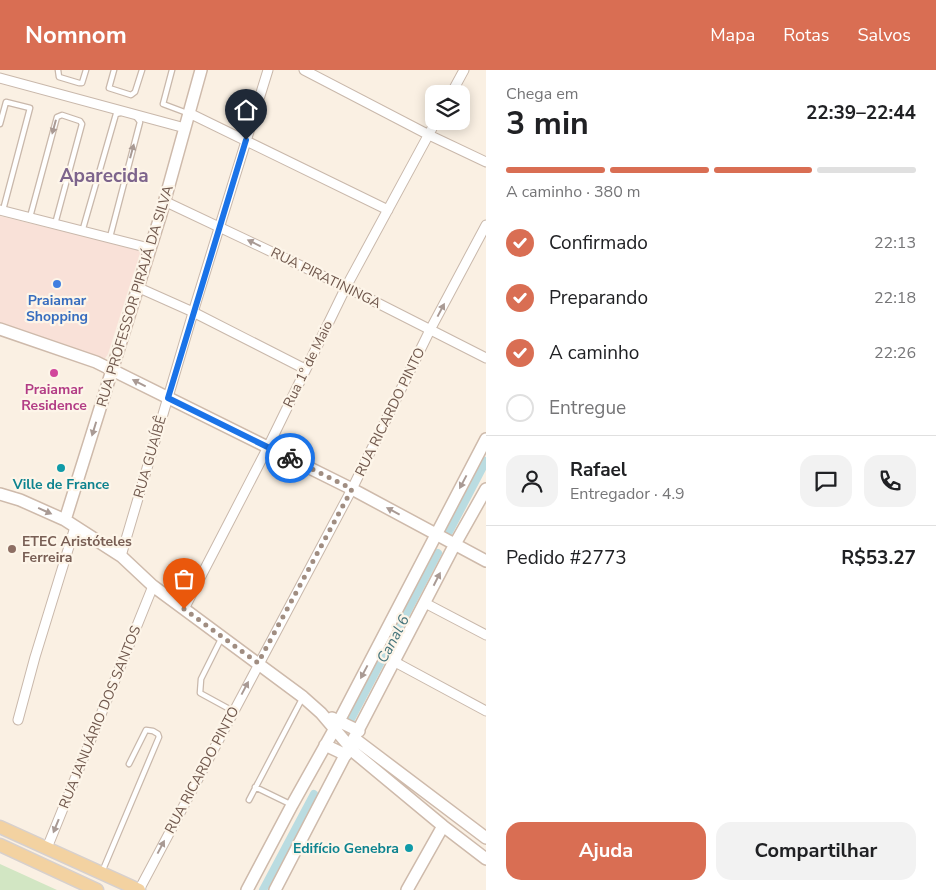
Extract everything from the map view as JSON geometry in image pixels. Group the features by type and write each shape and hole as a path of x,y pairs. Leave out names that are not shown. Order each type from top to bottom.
{"main road":[{"name":"RUA PROFESSOR PIRAJÁ DA SILVA","path":"70,524 112,369 164,201 201,70"},
{"path":"0,329 69,351 112,369 352,489 486,561"},
{"path":"275,890 350,743 425,603 446,540 486,439"},
{"path":"247,890 325,745 446,540 486,489"},
{"path":"0,494 20,500 70,524 121,556 153,586 258,663 337,725 350,743 443,826 486,859"},
{"path":"337,725 350,743 451,811 486,838"},
{"path":"325,745 350,743"},
{"path":"407,890 443,826"},
{"path":"0,827 139,890"},
{"path":"0,845 97,890"}],"street":[{"name":"RUA GUAÍBÊ","path":"121,556 219,226 268,70"},
{"path":"304,70 429,135 486,162"},
{"path":"456,85 464,70"},
{"path":"0,78 185,128"},
{"path":"189,113 388,210"},
{"name":"Rua 1º de Maio","path":"184,609 268,447 346,288 432,130"},
{"name":"RUA PIRATININGA","path":"164,201 219,226 486,358"},
{"path":"1,210 149,248"},
{"name":"RUA RICARDO PINTO","path":"139,890 352,489 430,330 486,225"},
{"path":"137,287 193,312 305,370"},
{"path":"18,720 70,524"},
{"name":"RUA JANUÁRIO DOS SANTOS","path":"47,848 153,586"},
{"path":"425,603 486,635"},
{"path":"394,662 486,711"},
{"path":"443,826 451,811"}],"lane":[{"path":"58,70 59,77 79,83 82,82 86,70"},
{"path":"114,70 110,88 131,95 135,92 142,70"},
{"path":"172,70 163,104 189,113"},
{"path":"0,124 6,102 30,108 1,210"},
{"path":"82,232 116,114 120,113 138,118 140,122 110,239"},
{"path":"30,218 57,117 71,118 80,121 82,124 55,224"},
{"path":"222,636 200,679 200,693 233,711"},
{"path":"249,800 303,697"},
{"path":"102,873 159,737 158,734 146,730 129,764"},
{"path":"255,788 292,805"}],"shaded area":[{"name":"Praiamar Shopping","path":"0,216 139,251 140,253 108,354 104,360 0,325"}],"green space":[{"path":"0,864 57,890 0,890"}],"waterway":[{"name":"Canal 6","path":"449,532 486,461"},
{"name":"Canal 6","path":"348,725 438,553"},
{"name":"Canal 6","path":"263,890 314,794"}],"way so far":[{"path":"184,609 258,663 352,489 290,458"}],"place":[{"name":"Praiamar Shopping","path":"57,284"},
{"name":"Praiamar Residence","path":"54,373"},
{"name":"Ville de France","path":"61,468"},
{"name":"ETEC Aristóteles Ferreira","path":"12,549"},
{"name":"Edifício Genebra","path":"409,848"}],"district":[{"name":"Aparecida","path":"104,176"}],"route":[{"path":"246,140 168,398 290,458"}]}
